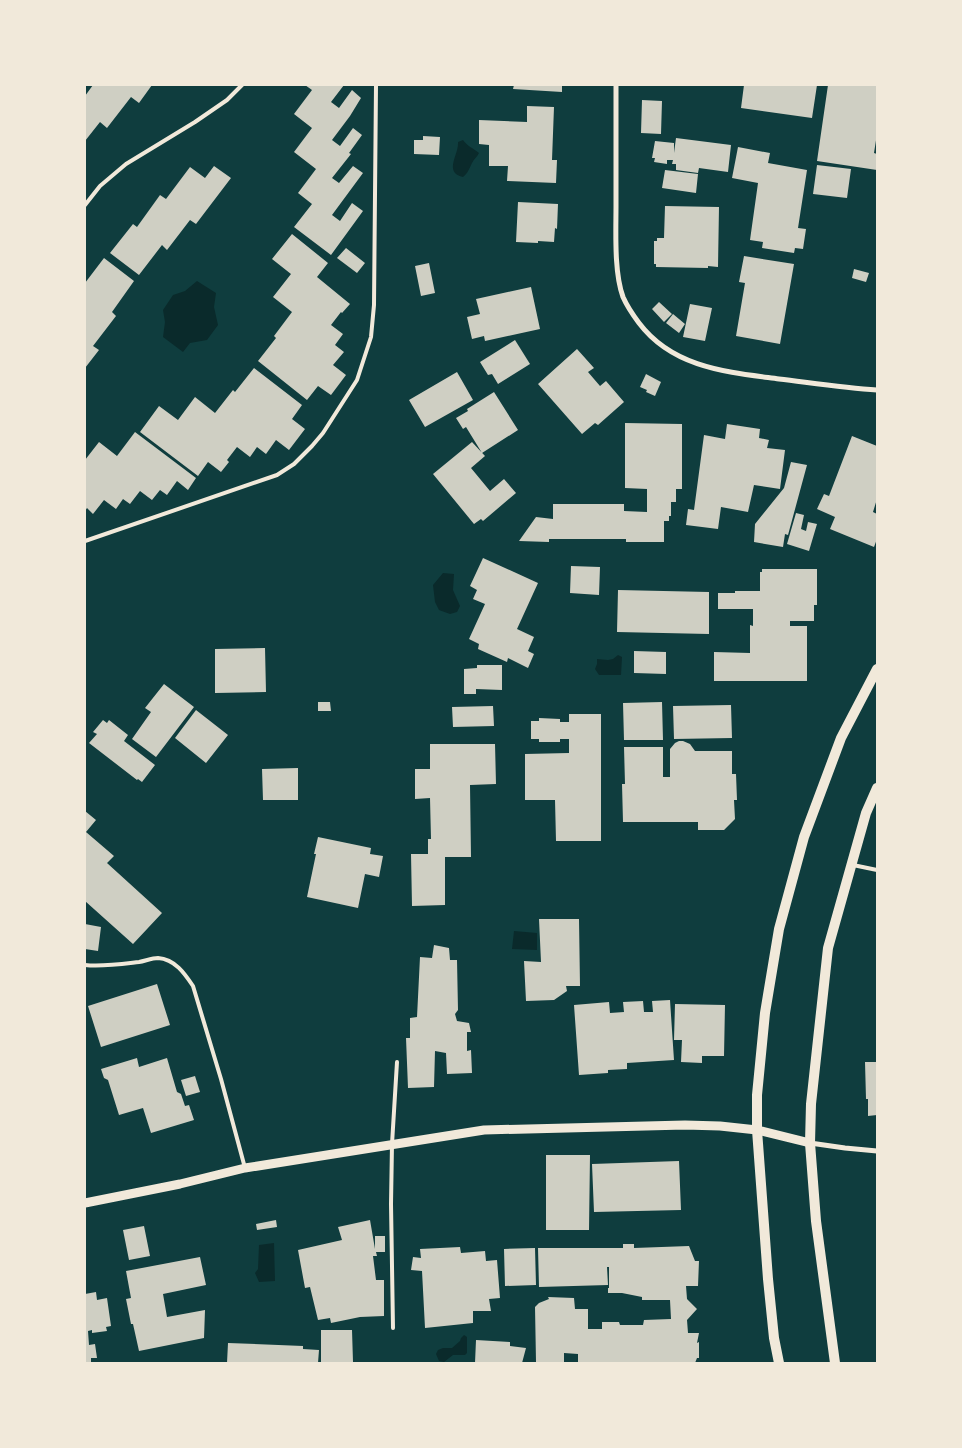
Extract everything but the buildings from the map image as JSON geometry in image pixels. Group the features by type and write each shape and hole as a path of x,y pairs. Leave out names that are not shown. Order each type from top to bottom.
{"main road":[{"path":"778,1363 768,1279 757,1130 757,1095 764,1022 779,929 804,837 841,738 877,669"},
{"path":"835,1363 816,1221 810,1143 811,1104 828,948 850,864 866,813 877,788"}],"street":[{"path":"616,85 616,245 619,278 623,297 632,315 644,330 657,343 678,357 720,371 844,388 877,390"},
{"path":"85,1203 180,1184 245,1168 484,1130 685,1125 720,1126 757,1130 810,1143 877,1151"}],"lane":[{"path":"85,205 100,186 126,164 195,122 227,100 242,85"},
{"path":"85,541 277,475 294,464 312,446 323,433 352,388 357,380 371,337 374,304 376,85"},
{"path":"850,864 877,870"},
{"path":"85,965 139,962 158,958 172,963 186,975 196,994 245,1168"},
{"path":"393,1328 391,1204 392,1144 397,1062"}],"water":[{"path":"463,140 479,153 463,177 457,175 454,171 453,162 458,142"},
{"path":"197,281 216,293 214,307 218,325 207,340 190,343 183,352 163,337 165,322 163,310 173,295 185,291"},
{"path":"443,573 454,574 453,590 460,606 457,612 450,614 439,610 435,602 433,585"},
{"path":"618,655 622,657 621,675 599,675 595,669 597,659 608,660"},
{"path":"514,931 537,933 537,950 512,949"},
{"path":"274,1243 275,1281 259,1282 255,1273 258,1269 259,1245"},
{"path":"464,1335 467,1337 467,1353 465,1355 453,1355 444,1362 439,1361 436,1354 438,1350 452,1348"}]}
